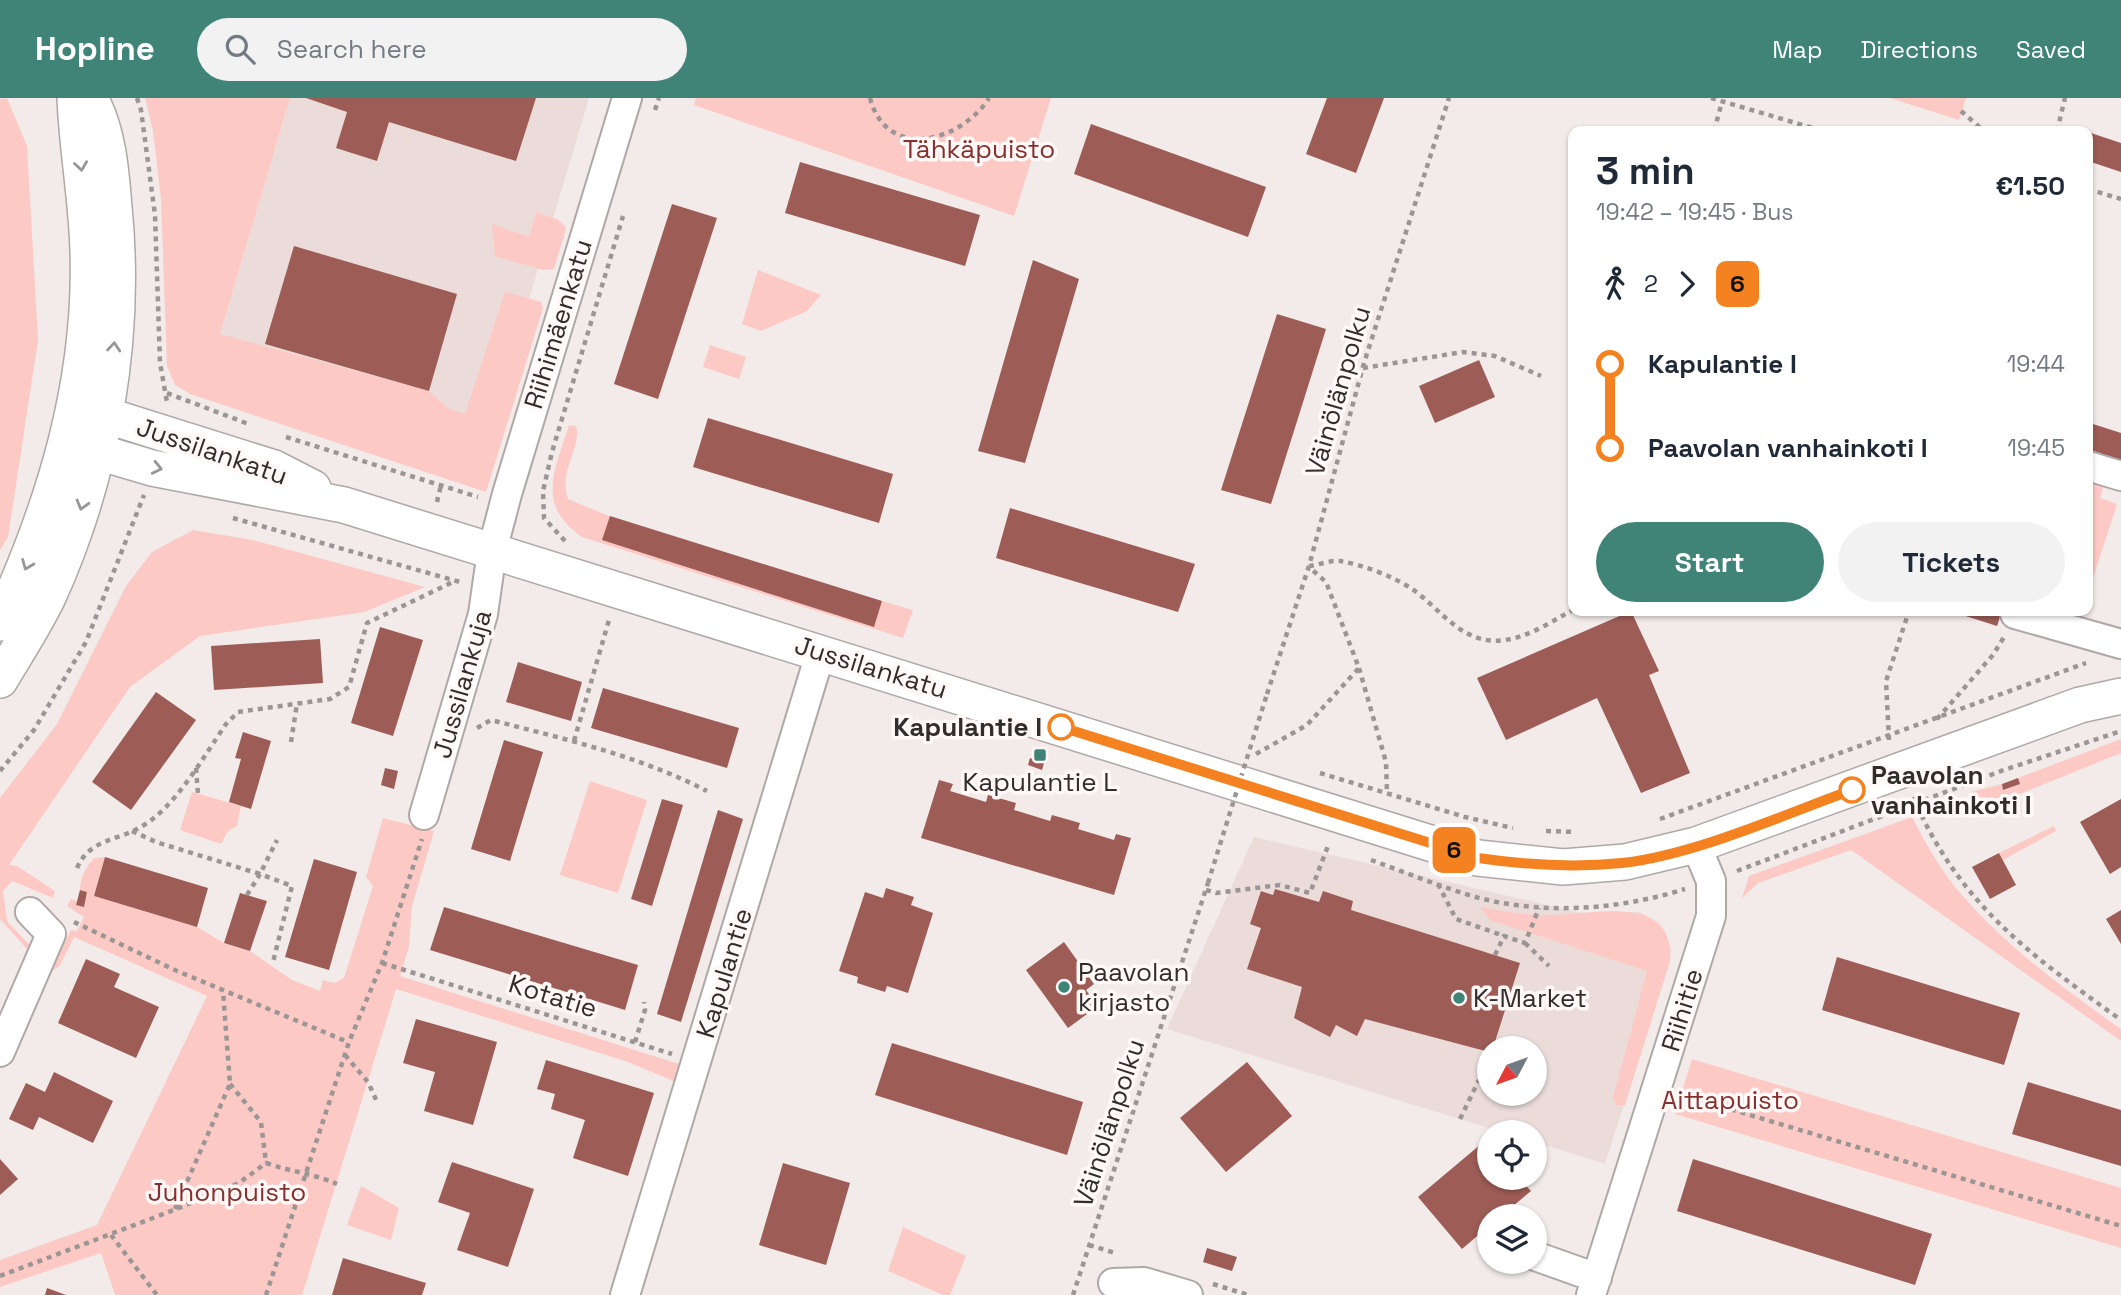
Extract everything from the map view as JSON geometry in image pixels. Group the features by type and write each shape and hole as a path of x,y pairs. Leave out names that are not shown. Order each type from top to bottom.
{"main road":[{"path":"75,98 88,254 83,359 91,410"},
{"path":"0,680 48,597 80,513 83,447 117,316 116,227 105,136 90,98"},
{"name":"Jussilankatu","path":"91,410 274,468 344,505"},
{"path":"0,623 83,447"},
{"name":"Jussilankatu","path":"83,447 152,468 344,505 492,551 567,553 821,651 1478,858 1563,867 1625,862 1696,845 2080,705 2121,696"}],"street":[{"name":"Riihimäenkatu","path":"492,551 627,98"},
{"path":"2093,468 2121,476"},
{"name":"Jussilankuja","path":"424,815 483,614 492,551"},
{"path":"2022,616 2121,644"},
{"name":"Kapulantie","path":"625,1295 821,651"},
{"name":"Riihitie","path":"1594,1286 1711,916 1712,881 1696,845"},
{"path":"0,1052 51,933 30,912"},
{"path":"1547,1262 1594,1286"},
{"path":"1113,1283 1144,1282 1188,1295"}],"path":[{"path":"137,98 141,110 155,215 160,363 167,393 168,418 163,432"},
{"path":"652,120 659,98"},
{"path":"870,98 873,110 886,129 921,140 948,133 964,124 989,98"},
{"name":"Väinölänpolku","path":"1073,1295 1309,566 1363,368 1449,98"},
{"path":"1711,98 1806,126"},
{"path":"2058,126 2066,98"},
{"path":"1715,126 1722,102"},
{"path":"1961,111 1978,126"},
{"path":"2093,191 2121,199"},
{"path":"567,553 544,518 543,491 552,452 625,210"},
{"path":"1363,368 1463,352 1495,356 1541,376"},
{"path":"167,393 254,426"},
{"path":"279,434 544,518"},
{"path":"0,771 34,730 86,642 135,522 152,468"},
{"path":"1309,566 1338,561 1390,578 1413,590 1446,622 1471,636 1501,641 1518,638 1568,613"},
{"path":"1309,566 1326,582 1359,668 1386,762 1387,793"},
{"path":"77,867 81,858 100,842 132,831 161,812 226,724 238,712 330,699 349,687 367,623 455,581"},
{"path":"1889,738 1886,681 1907,616"},
{"path":"1936,720 1993,655 2014,616"},
{"path":"574,741 609,620"},
{"path":"1651,822 1889,738 2091,661"},
{"path":"1256,754 1307,725 1359,668"},
{"path":"291,742 297,704"},
{"path":"452,721 479,729 491,720 574,741 665,770 707,791"},
{"path":"2121,731 2001,771 1916,805 1943,856 1970,895 1987,913 2052,970 2121,1020"},
{"path":"1243,751 1269,758"},
{"path":"196,767 198,794"},
{"path":"1309,770 1465,817 1526,829"},
{"path":"266,1295 348,1042 382,963 426,828 424,815"},
{"path":"132,831 156,842 292,886 273,962"},
{"path":"1539,831 1585,832"},
{"path":"247,895 277,840"},
{"path":"1206,890 1216,893 1280,885 1310,893 1328,846"},
{"path":"1438,883 1456,919 1525,943 1549,966"},
{"path":"1525,943 1539,908"},
{"path":"51,933 69,920 223,990 348,1042"},
{"path":"1495,955 1504,936"},
{"name":"Kotatie","path":"382,963 697,1061"},
{"path":"174,1210 230,1084 223,990"},
{"path":"635,1042 644,1002"},
{"path":"344,1055 368,1082 378,1104"},
{"path":"230,1084 261,1122 266,1163"},
{"path":"1460,1119 1477,1084"},
{"path":"1676,1093 2121,1226"},
{"path":"266,1163 290,1171 307,1171 337,1184"},
{"path":"0,1276 174,1210 239,1182 266,1163"},
{"path":"111,1235 157,1295"}],"shaded area":[{"path":"290,98 589,98 487,440 214,354"},
{"path":"1254,837 1586,914 1640,912 1657,922 1666,933 1671,949 1670,961 1605,1164 1547,1146 1547,1120 1477,1120 1477,1124 1167,1029"}],"green space":[{"path":"7,98 27,146 38,340 8,537 0,550 0,99"},
{"path":"145,98 290,98 220,334 429,391 447,408 465,414 505,292 541,302 543,308 486,492 190,394 175,385 167,366 161,199 153,131"},
{"name":"Tähkäpuisto","path":"696,98 1051,98 1014,216 694,105"},
{"path":"1890,98 1966,98 1959,120"},
{"path":"536,212 559,220 566,228 554,269 543,270 495,256 492,224 529,237"},
{"path":"758,270 821,295 807,311 761,331 742,324"},
{"path":"710,345 746,357 739,379 703,367"},
{"path":"569,425 576,426 577,434 566,478 568,499 874,626 882,601 913,610 903,638 582,537 567,525 558,512 554,499 555,472"},
{"path":"2093,481 2104,484 2100,498 2117,504 2093,578"},
{"path":"193,530 253,540 425,587 364,612 200,636 130,687 9,865 17,866 55,891 53,898 12,881 3,891 7,921 33,949 26,948 0,919 0,798 57,724 126,586 152,552"},
{"path":"2121,739 2121,753 1995,804 1984,804 1972,796 1971,792 2002,784 2004,790 2020,784 2018,778"},
{"path":"590,781 647,800 618,893 560,875"},
{"path":"192,792 241,806 237,826 228,831 221,844 180,830"},
{"path":"1912,817 1947,876 1978,913 2037,966 2121,1029 2121,1041 1851,850 1758,883 1742,898 1749,876"},
{"name":"Juhonpuisto","path":"383,818 434,831 412,906 409,947 400,976 679,1064 682,1066 676,1082 625,1061 396,989 302,1295 115,1295 101,1253 0,1287 0,1260 97,1225 207,996 74,937 60,965 46,977 71,930 77,931 84,917 67,906 71,899 77,901 76,905 84,907 87,892 80,890 80,885 91,861 105,857 94,896 197,927 224,943 250,951 292,980 320,991 323,980 334,983 344,978 373,886 366,877"},
{"path":"2054,826 2056,831 2003,860 1999,853"},
{"path":"1480,907 1537,915 1626,912 1644,916 1659,924 1668,939 1670,961 1625,1105 1616,1105 1613,1098 1647,971 1490,920"},
{"name":"Aittapuisto","path":"1692,1059 2121,1188 2121,1248 1675,1114"},
{"path":"361,1186 399,1208 391,1240 347,1225"},
{"path":"903,1227 966,1256 950,1295 943,1295 888,1271"}],"building":[{"path":"306,98 536,98 516,161 389,122 377,161 336,148 347,112"},
{"path":"1327,98 1384,98 1356,173 1306,154"},
{"path":"1091,124 1266,187 1248,237 1074,174"},
{"path":"2093,134 2121,143 2121,172 2093,163"},
{"path":"800,162 980,215 965,266 785,213"},
{"path":"672,204 717,218 658,399 614,384"},
{"path":"294,246 457,294 429,391 265,344"},
{"path":"1033,260 1079,279 1025,463 978,451"},
{"path":"1277,314 1326,329 1271,504 1221,490"},
{"path":"1479,360 1495,397 1435,423 1419,386"},
{"path":"708,418 893,474 879,523 693,467"},
{"path":"2093,424 2121,433 2121,460 2093,451"},
{"path":"1010,508 1195,564 1178,612 996,558"},
{"path":"610,516 882,601 874,627 602,540"},
{"path":"1620,616 1633,616 1659,671 1649,675 1690,773 1641,793 1597,698 1506,740 1477,678"},
{"path":"1966,616 2000,616 1997,626"},
{"path":"380,627 423,640 393,736 351,723"},
{"path":"320,639 323,683 214,690 211,646"},
{"path":"518,662 582,682 571,721 506,702"},
{"path":"603,688 739,728 727,768 591,728"},
{"path":"156,692 196,720 131,810 92,782"},
{"path":"243,732 271,741 251,809 229,802 241,759 235,758"},
{"path":"504,740 543,752 510,861 471,849"},
{"path":"1030,758 1044,763 1042,770 1028,765"},
{"path":"385,768 398,771 394,789 381,785"},
{"path":"2018,778 2020,784 2003,790 2002,784"},
{"path":"939,780 953,784 950,791 986,802 988,795 1016,803 1014,810 1050,821 1052,815 1080,823 1078,829 1114,840 1116,834 1131,838 1114,895 921,838"},
{"path":"662,799 683,805 652,906 631,899"},
{"path":"2121,799 2121,867 2110,874 2080,822"},
{"path":"718,810 743,819 681,1022 657,1014"},
{"path":"1999,853 2016,885 1990,899 1972,867"},
{"path":"105,857 208,888 197,927 94,896"},
{"path":"314,859 357,872 329,970 285,957"},
{"path":"886,888 914,897 911,905 933,913 908,993 887,986 885,992 857,983 858,977 839,971 865,892 883,898"},
{"path":"1275,889 1319,902 1323,891 1353,901 1351,910 1520,963 1497,1036 1477,1036 1477,1049 1365,1019 1357,1036 1336,1025 1330,1037 1294,1018 1302,987 1247,969 1261,928 1250,924 1261,891 1273,895"},
{"path":"80,890 87,892 84,907 76,905"},
{"path":"240,893 267,901 250,951 224,943"},
{"path":"444,907 638,965 625,1010 430,950"},
{"path":"2121,910 2121,944 2106,919"},
{"name":"Paavolan kirjasto","path":"1064,942 1094,984 1086,990 1098,1006 1068,1028 1026,970"},
{"path":"1837,957 2020,1013 2004,1065 1822,1010"},
{"path":"86,959 120,974 114,987 159,1007 136,1058 58,1023"},
{"path":"416,1019 497,1042 473,1125 424,1111 435,1072 403,1063"},
{"path":"892,1043 1083,1102 1067,1155 875,1095"},
{"path":"546,1060 654,1093 628,1176 573,1158 585,1120 551,1109 555,1094 537,1089"},
{"path":"1247,1062 1292,1116 1226,1172 1180,1118"},
{"path":"54,1072 113,1101 93,1143 39,1117 33,1130 9,1119 26,1083 45,1092"},
{"path":"2028,1082 2121,1110 2121,1166 2012,1134"},
{"path":"1477,1147 1477,1190 1531,1191 1515,1204 1477,1204 1477,1236 1462,1249 1418,1197"},
{"path":"0,1159 18,1179 0,1195"},
{"path":"1693,1159 1932,1234 1915,1285 1677,1211"},
{"path":"452,1162 534,1189 508,1267 457,1250 470,1213 438,1202"},
{"path":"783,1163 850,1183 826,1265 759,1245"},
{"path":"1207,1248 1237,1257 1232,1271 1203,1262"},
{"path":"343,1258 426,1283 422,1295 332,1295"},
{"path":"47,1288 66,1295 45,1295"}],"bus line":[{"name":"6","path":"1061,727 1478,858 1512,863 1563,867 1625,862 1696,845 1852,790"}],"place":[{"name":"Kapulantie I","path":"1061,727"},
{"name":"Kapulantie L","path":"1040,755"},
{"name":"Paavolan vanhainkoti I","path":"1852,790"},
{"name":"Paavolan kirjasto","path":"1064,987"},
{"name":"K-Market","path":"1459,998"}]}
